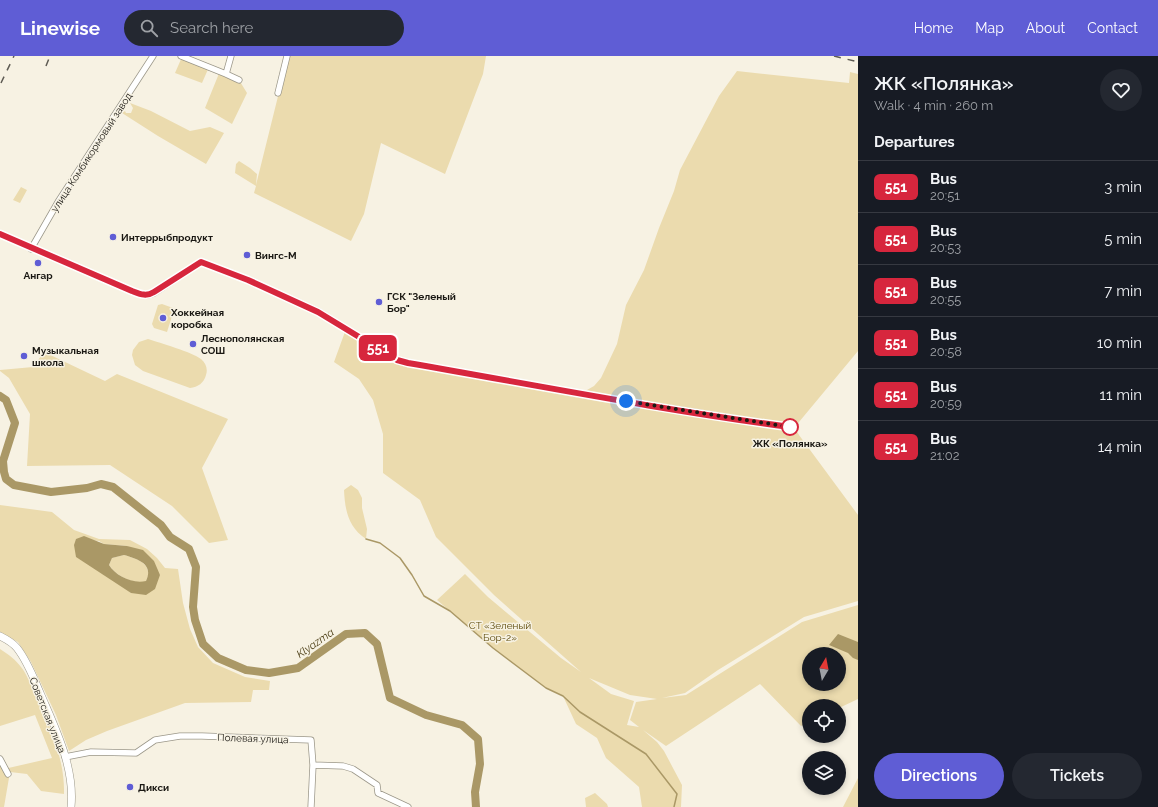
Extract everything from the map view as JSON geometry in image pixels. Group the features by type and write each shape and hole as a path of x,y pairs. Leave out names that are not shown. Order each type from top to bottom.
{"main road":[{"name":"Советская улица","path":"0,636 17,647 29,667 51,719 70,775 71,807"}],"street":[{"name":"улица Комбикормовый завод","path":"31,249 58,202 153,56"},
{"path":"180,56 239,80"},
{"path":"226,74 231,56"},
{"path":"278,93 287,56"},
{"path":"0,234 31,249 144,295 154,292 201,262 248,280 318,312 397,360 408,363 482,375 580,394 781,426"},
{"name":"Полевая улица","path":"65,757 91,752 136,753 155,740 180,736 202,736 311,740 313,765"},
{"path":"0,759 8,774"},
{"path":"311,807 313,765 343,766 353,769 377,785 378,793 408,807"}],"green space":[{"path":"288,56 486,56 483,74 445,174 381,143 364,214 351,241 254,193 256,186 235,173 236,164 239,161 257,174 256,185"},
{"path":"182,57 209,67 202,83 175,73"},
{"path":"220,71 239,80 247,93 232,124 205,108"},
{"name":"СТ «Зеленый Бор-2»","path":"737,71 849,83 850,72 858,74 858,351 795,428 858,515 858,601 804,617 718,670 685,693 662,698 686,695 802,622 858,605 858,699 846,705 846,699 802,699 801,726 760,684 666,746 643,730 657,742 664,751 682,785 681,807 642,807 639,787 606,758 597,738 576,724 563,696 546,688 493,648 437,600 465,574 488,597 561,658 581,672 494,595 436,537 420,500 383,473 383,434 373,400 359,379 334,362 346,329 397,360 580,394 594,386 601,378 617,344 626,305 644,270 674,191 680,170 719,96","holes":["589,678 630,695 657,699 636,702 630,720 639,727 627,725 634,701 611,694"]},
{"path":"130,103 151,111 190,131 210,127 224,133 206,164 122,113 125,111 126,113 131,113 133,108"},
{"path":"21,187 27,190 20,203 13,200"},
{"name":"Хоккейная коробка","path":"162,304 173,308 174,310 167,332 154,328 152,324 158,305"},
{"path":"148,339 197,356 203,361 207,368 205,378 198,386 190,388 143,371 135,365 132,355 133,350 139,342"},
{"path":"44,352 105,381 117,374 228,419 202,468 228,540 209,543 172,506 110,465 27,466 30,414 9,378 0,370 33,367"},
{"path":"351,485 358,490 362,498 362,508 367,529 366,539 351,523 345,504 344,490"},
{"path":"0,505 52,512 74,530 99,539 130,540 147,549 165,568 178,569 183,603 190,629 198,647 213,663 245,677 270,681 269,690 253,690 251,702 185,703 107,731 86,740 69,751 56,715 31,662 18,642 0,633","holes":["76,539 99,541 104,544 127,546 160,575 131,593"]},
{"path":"124,555 143,563 148,571 146,582 135,582 120,576 112,569 109,565 112,558"},
{"path":"0,649 19,664 28,679 45,716 59,754 64,781 64,794 41,791 27,774 10,772 4,807 0,807 0,764 4,769 52,758 35,715 0,726"},
{"path":"858,778 858,807 843,807"},
{"path":"595,793 607,804 608,807 586,807 585,798"}],"shaded area":[{"path":"84,536 104,544 127,546 143,550 154,561 160,575 155,589 146,595 131,593 76,557 74,545 76,539","holes":["124,555 143,563 146,566 148,570 146,581 135,581 120,576 109,565 112,558"]},
{"path":"838,634 858,642 858,660 846,652 846,647 834,647 829,645"}],"waterway":[{"name":"Klyazma","path":"0,396 6,400 15,423 3,461 6,479 14,485 51,492 87,488 101,484 113,487 161,525 170,537 189,549 196,567 193,607 195,620 203,644 218,658 246,670 269,673 298,668 346,634 365,633 377,644 390,698 426,715 462,725 478,739 480,764 475,792 476,807"},
{"path":"366,539 380,543 400,558 424,596 450,611 493,648 546,688 563,696 580,712 646,754 677,794 674,807"}],"railway":[{"path":"1,83 14,56"},
{"path":"46,66 50,56"},
{"path":"834,56 858,62"}],"bus line":[{"name":"551","path":"0,234 31,249 144,295 152,294 201,262 248,280 318,312 397,360 408,363 482,375 543,388 790,427"}],"place":[{"name":"Интеррыбпродукт","path":"113,237"},
{"name":"Вингс-М","path":"247,255"},
{"name":"Ангар","path":"38,263"},
{"name":"ГСК \"Зеленый Бор\"","path":"379,302"},
{"name":"Хоккейная коробка","path":"163,318"},
{"name":"Леснополянская СОШ","path":"193,344"},
{"name":"Музыкальная школа","path":"24,356"},
{"name":"ЖК «Полянка»","path":"790,427"},
{"name":"Дикси","path":"130,787"}],"route":[{"path":"626,401 790,427"}]}
